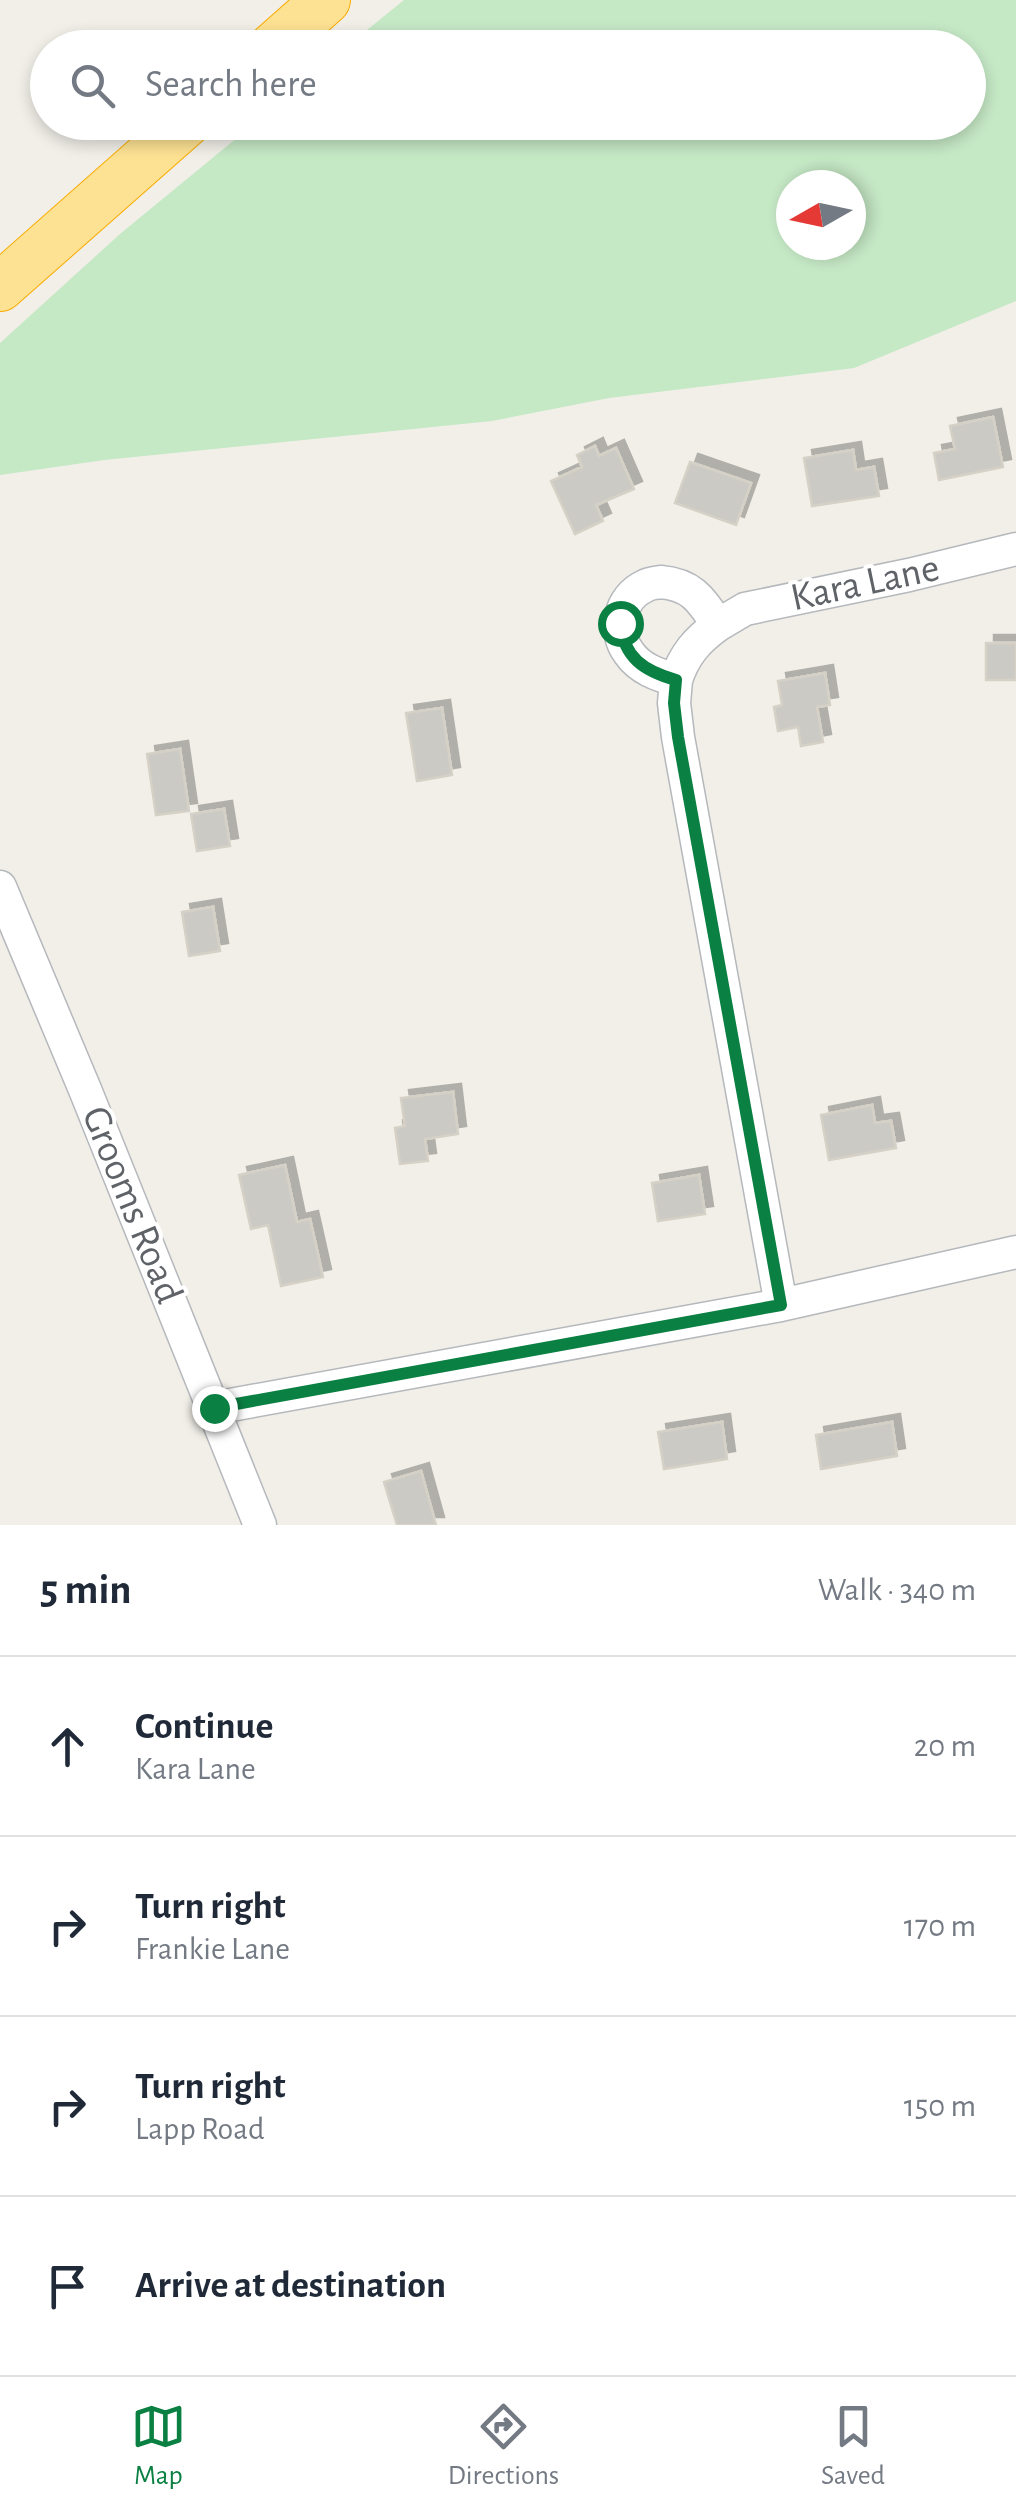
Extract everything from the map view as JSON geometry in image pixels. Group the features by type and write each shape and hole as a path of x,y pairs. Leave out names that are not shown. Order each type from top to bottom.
{"highway":[{"path":"292,30 326,0"},
{"path":"0,287 167,140"}],"street":[{"name":"Kara Lane","path":"676,680 688,652 718,624 746,609 1016,550"},
{"path":"718,624 691,590 661,582 632,595 620,623 629,653 656,674 676,680 678,737 781,1305"},
{"name":"Grooms Road","path":"0,887 260,1525"},
{"path":"214,1408 781,1305 1016,1252"}],"green space":[{"path":"404,0 1016,0 1016,301 854,368 609,398 492,421 104,460 0,475 0,343 120,234 234,140 986,140 986,30 367,30"}],"building":[{"path":"993,417 1003,467 939,480 934,453 955,449 950,426"},
{"path":"595,446 599,456 616,448 634,489 596,505 603,521 575,534 551,481 582,467 577,455"},
{"path":"853,450 856,470 874,467 879,496 812,506 804,458"},
{"path":"690,462 751,483 736,525 675,503"},
{"path":"986,643 1016,643 1016,680 986,680"},
{"path":"825,673 830,705 817,707 823,742 801,746 798,727 778,731 774,707 782,705 778,681"},
{"path":"442,708 452,775 417,781 406,713"},
{"path":"180,749 189,811 156,815 147,754"},
{"path":"224,809 230,846 197,851 191,814"},
{"path":"213,907 220,951 189,956 182,912"},
{"path":"453,1092 458,1134 425,1139 428,1161 400,1164 395,1128 405,1126 401,1098"},
{"path":"872,1105 875,1123 891,1121 896,1148 829,1160 821,1115"},
{"path":"285,1165 297,1222 310,1219 323,1277 281,1286 268,1225 251,1229 239,1175"},
{"path":"699,1175 705,1214 658,1221 652,1183"},
{"path":"722,1422 727,1459 664,1469 658,1432"},
{"path":"892,1422 897,1456 821,1469 816,1435"},
{"path":"421,1471 436,1525 397,1525 384,1482"}],"route":[{"path":"214,1408 781,1305 678,737 676,680 656,674 629,653 620,623"}]}
